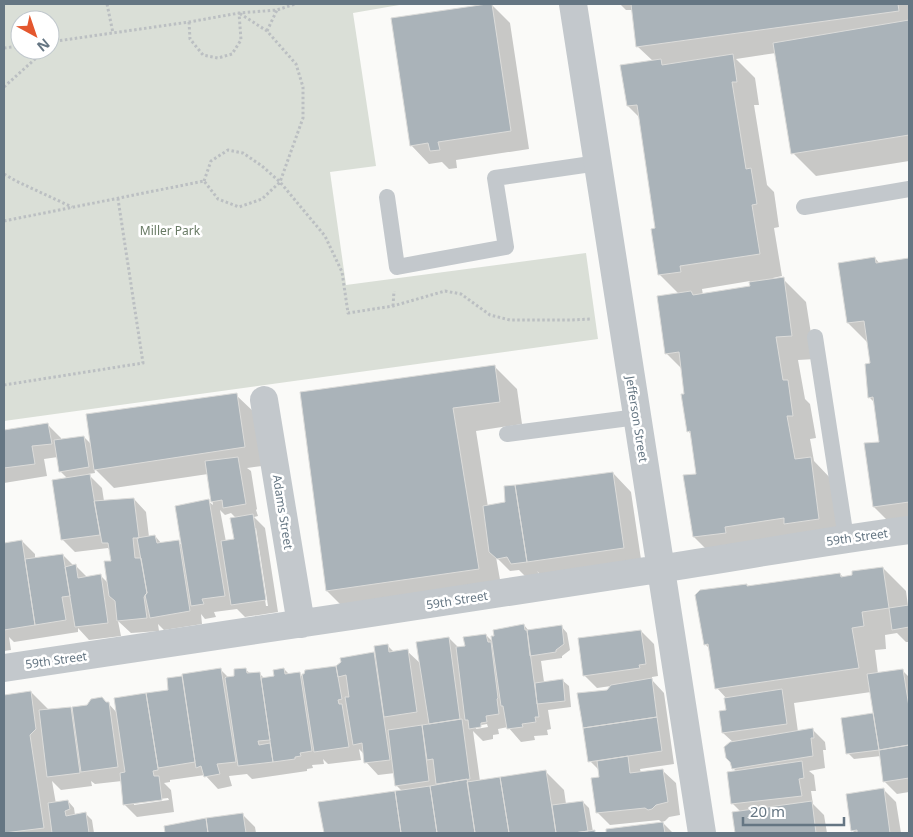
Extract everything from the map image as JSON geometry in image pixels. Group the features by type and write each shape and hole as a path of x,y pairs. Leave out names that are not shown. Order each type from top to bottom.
{"street":[{"name":"Jefferson Street","path":"572,4 702,833"},
{"name":"Adams Street","path":"264,400 301,624"},
{"name":"59th Street","path":"4,668 301,624 846,538 909,530"}],"lane":[{"path":"387,197 397,267 506,247 496,178 598,163"},
{"path":"804,207 909,189"},
{"path":"815,337 846,538"},
{"path":"508,434 637,417"}],"path":[{"path":"108,4 113,33"},
{"path":"60,40 189,22 239,12 277,10 295,4"},
{"path":"267,31 277,10"},
{"path":"189,22 190,39 203,55 218,58 232,54 241,40 239,12"},
{"path":"204,181 218,199 239,207 262,199 280,182 303,118 303,87 296,64 267,31 239,12"},
{"path":"4,87 33,60"},
{"path":"204,181 211,161 228,150 243,153 280,182 325,236 342,272 348,313 393,306 445,291 461,294 490,315 510,320 593,318"},
{"path":"4,174 72,207"},
{"path":"4,221 204,181"},
{"path":"4,384 143,363 118,199"}],"green space":[{"name":"Miller Park","path":"4,4 405,4 353,13 376,166 330,172 346,285 586,253 598,339 4,421"}],"building":[{"path":"492,4 511,131 438,142 440,150 430,151 428,143 410,146 391,18"},
{"path":"631,4 898,4 899,11 636,47"},
{"path":"909,20 909,135 791,154 773,43"},
{"path":"733,54 737,82 732,82 746,169 751,168 757,204 752,205 760,254 680,266 681,272 658,275 651,229 655,228 637,105 627,106 620,65 661,59 662,65"},
{"path":"875,257 876,263 909,258 909,502 873,507 864,443 879,442 873,397 868,398 865,364 870,363 864,321 847,323 838,263"},
{"path":"784,277 792,336 776,337 783,380 788,380 793,416 787,416 795,459 811,457 819,519 784,524 784,518 725,527 726,533 693,537 683,475 696,474 690,431 687,432 681,394 684,394 679,352 665,354 657,296 691,291 693,295 750,286 749,282"},
{"path":"495,365 500,402 453,408 479,569 326,591 300,392"},
{"path":"237,393 245,447 94,470 86,414"},
{"path":"48,423 52,444 32,446 35,464 4,468 4,430"},
{"path":"84,436 89,467 59,472 54,440"},
{"path":"238,457 246,504 223,508 222,500 211,502 205,461"},
{"path":"613,472 624,548 527,562 515,485"},
{"path":"90,474 100,535 61,540 52,480"},
{"path":"515,485 527,562 511,564 507,557 497,559 489,552 483,506 505,502 504,486"},
{"path":"134,498 139,538 133,538 135,558 141,558 147,593 144,597 147,618 117,621 115,601 109,596 104,561 111,561 108,543 102,543 94,501"},
{"path":"209,499 225,596 202,599 204,604 191,606 175,506"},
{"path":"253,514 266,600 231,605 221,541 234,539 230,518"},
{"path":"155,535 157,543 179,540 190,611 150,618 137,538"},
{"path":"22,540 35,625 4,630 4,543"},
{"path":"63,554 70,596 62,597 66,620 35,625 25,559"},
{"path":"76,564 78,578 101,574 108,623 75,627 65,567"},
{"path":"883,567 889,608 862,612 864,626 852,628 859,668 715,689 708,644 704,645 695,595 700,590 747,584 747,586 840,573 841,577 852,575 852,571"},
{"path":"909,605 909,627 892,630 889,608"},
{"path":"524,624 525,630 527,630 539,717 535,717 536,722 522,724 523,727 507,729 503,706 501,706 491,636 494,636 493,630"},
{"path":"562,625 564,644 556,652 530,656 527,630"},
{"path":"641,630 646,664 639,665 640,668 583,676 578,638"},
{"path":"486,634 488,642 491,642 499,714 486,716 487,722 481,723 481,727 469,729 468,720 465,720 456,647 465,646 463,637"},
{"path":"449,637 460,719 429,724 416,642"},
{"path":"388,644 389,652 408,649 417,712 384,717 374,646"},
{"path":"374,652 390,760 364,763 362,743 353,745 345,697 349,697 346,675 338,677 336,666 341,662 340,658"},
{"path":"336,666 342,699 338,700 339,704 342,704 349,747 314,752 302,674 304,674 305,670"},
{"path":"221,668 236,762 217,764 220,774 204,777 201,766 196,768 182,674"},
{"path":"246,668 247,673 260,672 270,740 258,741 259,745 270,743 273,762 238,766 225,678 234,676 234,669"},
{"path":"284,668 285,674 300,672 312,751 300,753 301,756 295,757 295,759 273,762 261,678 274,676 273,670"},
{"path":"903,669 909,707 909,745 879,750 867,674"},
{"path":"182,676 195,762 158,768 146,693 168,690 167,678"},
{"path":"652,678 657,717 583,728 577,693 607,690 611,685"},
{"path":"563,679 565,701 537,704 535,683"},
{"path":"782,689 787,724 722,733 719,711 726,710 724,698"},
{"path":"31,691 36,729 30,735 44,828 4,833 4,695"},
{"path":"146,693 158,768 158,770 153,771 154,776 159,776 162,800 123,805 120,773 125,772 114,698"},
{"path":"102,697 106,702 109,702 118,767 81,772 72,707 87,705 91,699"},
{"path":"71,707 80,773 47,777 39,710"},
{"path":"873,713 879,750 846,754 841,718"},
{"path":"657,717 662,751 588,762 583,728"},
{"path":"462,719 470,779 436,784 433,759 427,760 422,725"},
{"path":"422,725 429,781 395,786 388,730"},
{"path":"813,728 814,738 811,738 813,756 732,769 730,762 726,758 724,747 730,742"},
{"path":"909,745 909,778 883,782 879,750"},
{"path":"628,756 630,773 663,769 668,802 656,805 648,810 645,808 596,813 591,778 599,777 597,761"},
{"path":"802,761 804,778 799,779 802,796 731,804 727,772"},
{"path":"546,770 556,833 509,833 500,777"},
{"path":"500,777 509,833 475,833 467,782"},
{"path":"467,779 475,833 437,833 430,786"},
{"path":"430,786 437,833 401,833 395,791"},
{"path":"884,788 890,833 857,833 857,830 851,831 846,794"},
{"path":"395,791 401,833 324,833 318,802"},
{"path":"68,800 70,809 65,811 66,816 86,812 89,833 52,833 48,803"},
{"path":"583,801 588,831 556,833 552,805"},
{"path":"812,801 816,833 735,833 732,812"},
{"path":"243,813 246,833 208,833 206,818"},
{"path":"206,818 208,833 165,833 164,826"},
{"path":"663,822 665,833 606,833 606,829"},
{"path":"595,830 595,833 574,833"}]}
